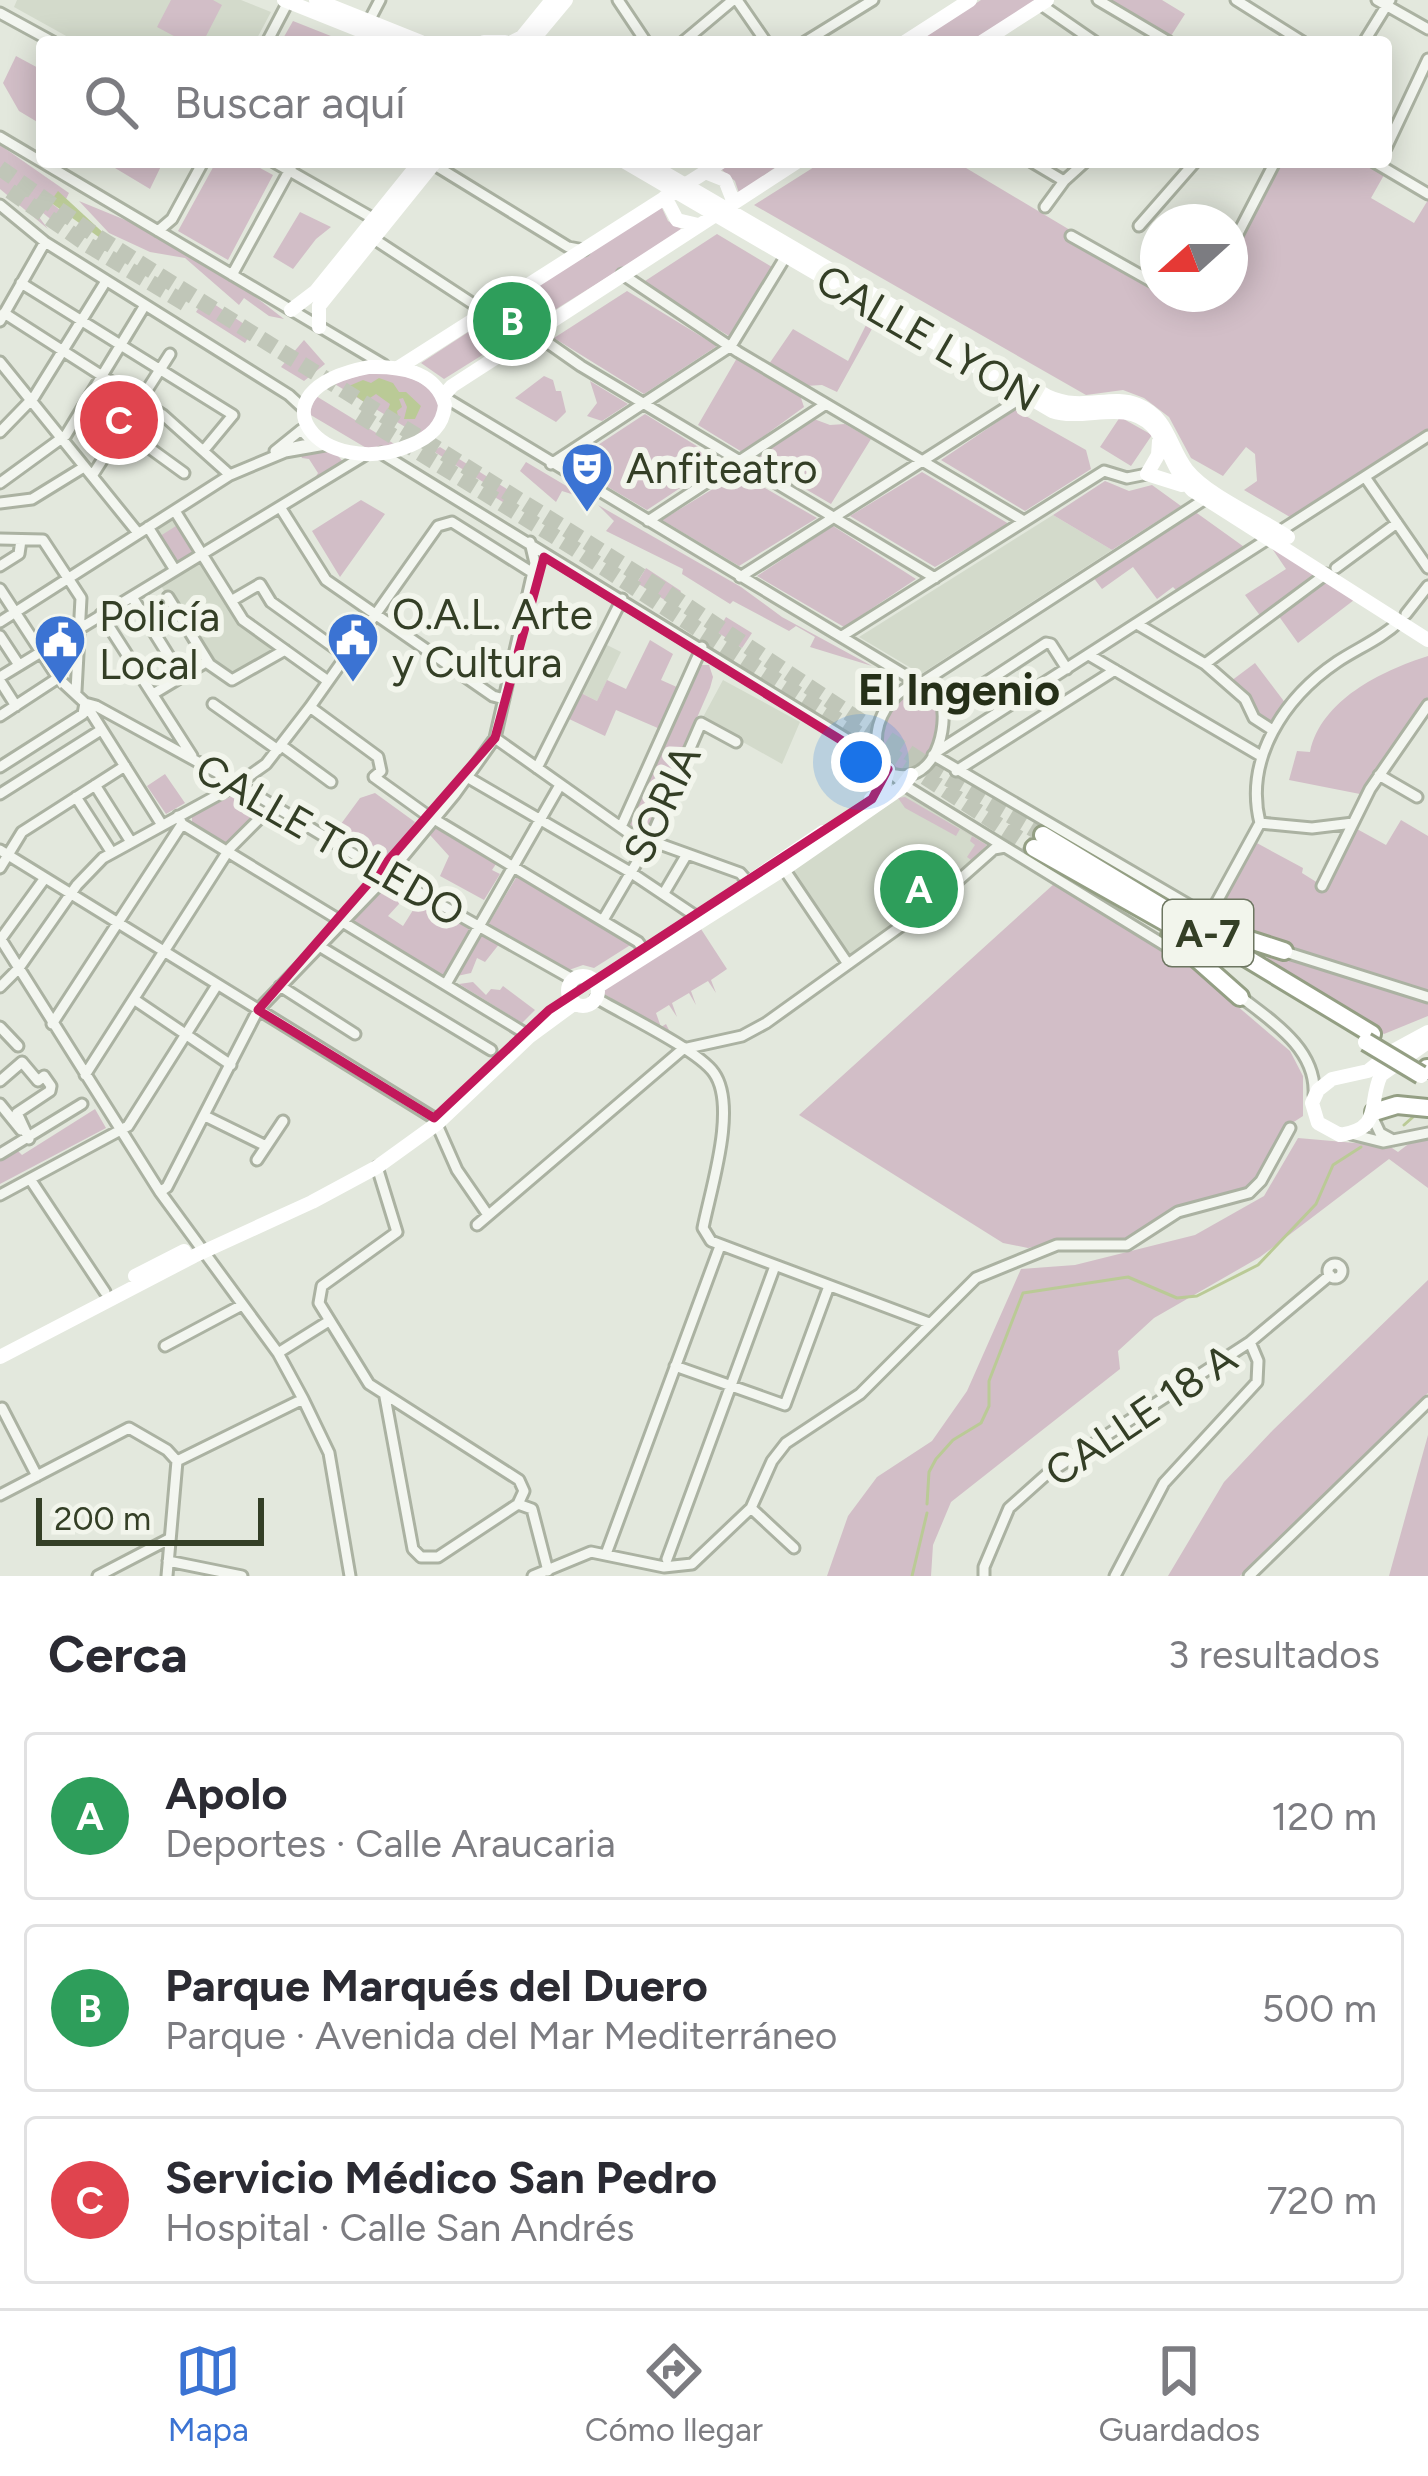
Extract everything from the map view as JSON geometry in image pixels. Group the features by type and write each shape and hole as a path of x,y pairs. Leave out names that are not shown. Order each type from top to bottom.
{"highway":[{"name":"A-7","path":"1369,1038 1091,880 1038,842 1179,916 1426,1073"},
{"path":"1091,880 1177,940 1240,997"},
{"path":"1179,916 1284,952"},
{"path":"1374,1108 1428,1108"}],"street":[{"path":"6,0 0,13 42,36"},
{"path":"316,0 363,32"},
{"path":"363,32 380,0"},
{"path":"523,36 552,0"},
{"path":"536,36 566,0"},
{"path":"690,36 735,0 762,36"},
{"path":"815,36 873,0"},
{"path":"937,0 946,15"},
{"path":"914,36 970,0"},
{"path":"1098,0 1159,36"},
{"path":"1236,0 1293,36"},
{"path":"270,36 286,1 363,32"},
{"path":"619,1 642,36"},
{"path":"991,36 1044,2 1075,36"},
{"path":"1367,36 1384,2 1428,29"},
{"path":"1392,135 1428,58"},
{"path":"0,137 36,158"},
{"path":"52,168 319,327 394,368 428,379 443,397 551,464 920,682 938,694 944,712 944,732 934,754"},
{"path":"158,231 172,219 200,168"},
{"path":"232,275 290,168"},
{"path":"294,168 374,219"},
{"path":"291,310 310,298 374,219 424,168"},
{"path":"319,327 319,306 425,168"},
{"path":"437,168 570,253"},
{"path":"636,168 674,190 725,209"},
{"path":"652,168 674,190 677,220 699,225"},
{"path":"0,622 257,461 295,433 318,387 333,377 354,370 394,368 711,168"},
{"path":"16,706 0,679 19,665 132,597 163,590 175,570 346,466 410,446 436,429 445,412 443,397 448,388 788,168"},
{"path":"1041,168 1064,181"},
{"path":"1046,207 1078,168"},
{"path":"1139,226 1190,168"},
{"path":"1248,214 1272,168"},
{"path":"1385,168 1428,194"},
{"path":"704,172 725,179 725,209"},
{"path":"0,205 45,242 290,395 311,434 345,455 346,466"},
{"name":"CALLE LYON","path":"725,209 786,256 1064,415 1134,413 1158,433 1170,464 1199,494 1277,535"},
{"name":"CALLE LYON","path":"725,209 1047,396 1072,405 1124,401 1147,410 1168,431 1193,476 1403,618 1428,640"},
{"path":"1071,236 1140,275"},
{"path":"374,239 487,313"},
{"path":"45,242 2,317 139,399 179,427 230,476"},
{"path":"551,464 730,346 786,256"},
{"path":"622,274 730,346 1024,521"},
{"path":"0,432 33,399 106,281"},
{"path":"21,284 233,415 204,450"},
{"path":"0,292 12,299"},
{"path":"0,483 62,438 145,305"},
{"path":"534,333 935,578"},
{"path":"0,502 32,499 88,471 170,354"},
{"path":"0,362 175,570"},
{"path":"740,577 1022,394"},
{"path":"648,521 826,404"},
{"path":"122,428 184,472"},
{"path":"1147,474 1157,455 1158,433"},
{"path":"596,989 767,880 791,870 896,773 934,754 1428,436"},
{"path":"257,461 292,449 325,446 373,454 530,542 702,647 997,845 1194,963 1298,1045 1314,1076 1313,1113 1322,1127 1374,1141 1428,1133"},
{"path":"842,636 1104,471 1127,478 1165,477 1199,494 920,682 902,689 889,703 878,736 896,773"},
{"path":"1365,477 1428,568"},
{"path":"280,507 326,580 493,696 504,699"},
{"path":"175,511 246,623 328,681"},
{"path":"0,987 90,871 131,842 180,820 238,784 280,748 443,522 534,568"},
{"path":"1205,664 1397,524"},
{"path":"0,539 43,540 81,598 76,691"},
{"path":"0,566 20,552 21,540"},
{"path":"160,1192 206,1116 258,1010 388,874 495,738 534,568 530,542"},
{"path":"534,568 547,557 566,566"},
{"path":"231,602 260,584 271,602 346,656"},
{"path":"1208,917 1260,823 1255,802 1271,728 1321,675 1403,618 1428,586"},
{"path":"0,589 58,678 85,703 163,825"},
{"path":"163,590 210,665"},
{"path":"132,597 170,658"},
{"path":"537,768 622,599"},
{"path":"101,614 194,760"},
{"name":"CALLE LYON","path":"1403,618 1428,629"},
{"path":"1137,624 1205,664 1245,699 1254,718 1271,728"},
{"path":"0,636 19,665"},
{"path":"1000,711 985,682 1046,643 1067,669"},
{"path":"620,827 702,647"},
{"path":"153,694 180,673 206,662 232,680 285,650"},
{"path":"1089,655 1262,756"},
{"path":"956,771 1115,670"},
{"path":"0,716 58,678"},
{"path":"0,767 83,714 85,703"},
{"name":"CALLE TOLEDO","path":"85,703 238,784 479,926 573,993"},
{"path":"213,704 331,782"},
{"path":"1322,886 1379,776 1428,705"},
{"path":"310,707 378,757 381,771 374,777 638,941 644,950"},
{"name":"SORIA","path":"603,920 650,840 701,723 736,742"},
{"path":"0,794 101,730"},
{"path":"495,738 620,827 740,873 748,882"},
{"path":"934,754 1208,917 1284,952 1428,998"},
{"path":"0,868 4,853 22,832 125,766"},
{"path":"573,993 585,1006 596,989 644,950 883,790 896,773"},
{"path":"1379,776 1417,797"},
{"path":"466,777 697,916"},
{"path":"446,984 560,784"},
{"path":"95,785 131,842"},
{"path":"76,797 112,854"},
{"path":"85,1075 228,852 273,805"},
{"path":"180,820 524,1032"},
{"path":"52,1024 120,923 180,820"},
{"path":"1260,823 1312,828 1353,823"},
{"path":"822,832 786,862 848,964"},
{"path":"477,1226 683,1048 754,1031 933,903 997,845"},
{"path":"4,853 436,1121 452,1161 488,1215"},
{"path":"664,893 687,854"},
{"path":"748,882 776,868 791,870"},
{"path":"45,878 0,939 160,1192 278,1354 303,1399 329,1453 350,1576"},
{"path":"319,946 491,1050"},
{"path":"0,1357 201,1248 312,1202 377,1167 530,1036 585,977 712,1070 722,1101 715,1190 704,1240 718,1251 775,1266 929,1323"},
{"path":"0,1196 128,1126 217,985"},
{"path":"280,986 355,1034"},
{"path":"0,1348 105,1292 326,1188 436,1121 524,1032 573,993"},
{"path":"135,1000 231,1065"},
{"path":"1,1031 18,1046"},
{"path":"1313,1098 1332,1079 1368,1071 1428,1031"},
{"path":"1349,1133 1374,1108 1376,1083 1388,1067 1428,1042"},
{"path":"0,1081 22,1062 38,1081 44,1076 52,1086 17,1113 29,1138"},
{"path":"1355,1075 1369,1082 1380,1133 1393,1140"},
{"path":"0,1104 29,1138"},
{"path":"1,1152 82,1104"},
{"path":"206,1116 266,1146"},
{"path":"257,1160 283,1121"},
{"path":"532,1576 591,1552 664,1567 692,1564 751,1508 785,1443 860,1394 976,1278 1057,1245 1127,1245 1178,1212 1249,1192 1261,1181 1290,1128"},
{"path":"377,1167 397,1232 319,1289 320,1303 365,1381 519,1480 524,1491 518,1504 438,1557 421,1558 413,1549 385,1397"},
{"path":"30,1179 105,1292"},
{"path":"606,1554 718,1251"},
{"path":"667,1559 775,1266"},
{"name":"CALLE 18 A","path":"984,1576 1009,1508 1047,1474 1250,1342 1330,1275"},
{"path":"675,1366 784,1405 829,1286"},
{"path":"165,1346 242,1305"},
{"path":"278,1354 329,1321"},
{"path":"1115,1576 1164,1483 1257,1382 1258,1361 1250,1342"},
{"path":"177,1461 303,1399"},
{"path":"1249,1576 1428,1402"},
{"path":"2,1408 37,1476"},
{"path":"0,1495 129,1428 177,1461 167,1576"},
{"path":"518,1504 532,1509 548,1571"},
{"path":"751,1508 794,1548"},
{"path":"98,1576 169,1539"},
{"path":"168,1561 242,1576"}],"highlighted area":[{"path":"544,557 888,769 872,799 549,1010 434,1118 258,1010 495,738"}],"shaded area":[{"path":"17,0 241,0 271,12 258,36 66,36 14,7"},
{"path":"171,0 213,0 222,5 206,36 174,36 157,27"},
{"path":"981,0 1036,0 979,36 926,36"},
{"path":"1102,0 1162,0 1185,14 1171,36"},
{"path":"293,21 331,36 284,36"},
{"path":"16,56 36,67 36,121 19,111 3,83"},
{"path":"0,145 69,193 66,199 58,192 50,202 60,210 53,221 43,213 39,217 48,229 0,189"},
{"path":"115,168 160,168 150,189"},
{"path":"213,168 260,168 273,175 228,260 178,231"},
{"path":"774,168 739,193 735,181 721,169"},
{"path":"813,168 966,168 1070,230 1066,239 1140,278 1140,312 1248,312 1248,222 1277,168 1373,168 1384,175 1371,198 1414,223 1428,200 1428,429 1295,520 1244,490 1257,481 1255,454 1246,447 1223,476 1191,458 1169,417 1144,398 1123,390 1086,395 754,205"},
{"path":"58,191 110,239 107,243 50,202"},
{"path":"79,201 140,226 239,284 284,319 269,316 244,298 239,305 185,258 150,252 109,233"},
{"path":"661,206 668,221 683,230 444,379 421,363"},
{"path":"300,212 331,227 293,269 273,257"},
{"path":"717,234 772,267 729,336 642,283"},
{"path":"627,291 717,346 644,394 554,338"},
{"path":"205,298 253,330 245,343 196,312"},
{"path":"867,323 873,327 837,392 822,385 805,386 769,364 793,329 848,361"},
{"path":"304,340 325,364 304,381 281,367"},
{"path":"737,358 800,395 804,407 742,452 698,425"},
{"path":"373,372 403,376 426,387 440,402 436,421 420,436 333,383"},
{"path":"544,376 561,391 566,412 556,422 515,398"},
{"path":"379,378 393,383 421,406 415,419 404,419 403,398 394,418 387,412 390,404 376,394 364,402 349,391 349,386"},
{"path":"590,381 628,404 602,421 587,416 597,403"},
{"path":"316,396 396,445 368,449 309,414"},
{"path":"1015,410 1086,450 1091,469 1025,511 941,460"},
{"path":"645,414 721,461 647,510 569,464"},
{"path":"1120,417 1152,435 1131,466 1100,447"},
{"path":"814,419 845,424 871,439 831,504 751,457"},
{"path":"440,447 518,496 511,507 485,491 488,485 433,451"},
{"path":"334,451 344,463 315,478 318,473 300,454"},
{"path":"526,462 590,500 562,491 556,502 520,471"},
{"path":"922,472 1009,524 935,567 850,516"},
{"path":"739,473 817,518 739,566 662,520"},
{"path":"1105,481 1129,491 1152,485 1181,506 1112,550 1053,515"},
{"path":"361,500 385,514 340,577 312,531"},
{"path":"598,505 872,666 810,647 815,637 796,626 789,631 733,601 730,604 682,574 683,569 606,531 614,521"},
{"path":"175,511 243,620 285,650 232,680 210,665 158,581 175,569 148,527"},
{"path":"1194,511 1247,549 1178,592 1173,587 1157,599 1133,567 1102,589 1093,577"},
{"path":"1053,515 1112,550 921,674 859,637"},
{"path":"176,526 193,553 174,564 157,538"},
{"path":"833,526 916,579 844,627 757,576"},
{"path":"1269,544 1316,574 1261,617 1245,595 1286,569"},
{"path":"646,568 681,591 673,605 637,583"},
{"path":"1327,580 1354,600 1298,643 1278,615"},
{"path":"726,617 752,633 742,648 717,632"},
{"path":"650,640 673,654 661,680 679,688 660,729 616,710 605,736 567,718 579,692 597,701 607,680 626,689"},
{"path":"603,643 621,652 597,701 579,692"},
{"path":"1428,656 1428,702 1360,794 1289,780 1297,751 1310,752 1326,717 1340,703 1373,679"},
{"path":"1255,663 1286,704 1268,723 1231,681"},
{"path":"701,665 709,665 710,688 646,834 628,824"},
{"path":"723,680 800,722 782,764 702,719"},
{"path":"917,687 938,705 939,733 923,759 897,770 887,760 884,727 892,708"},
{"path":"165,774 185,803 166,814 147,786"},
{"path":"242,791 266,806 227,846 192,825 192,816"},
{"path":"375,793 415,822 388,859 320,820 338,828 360,798"},
{"path":"907,793 993,844 947,887 847,957 789,870"},
{"path":"905,797 960,829 956,836 905,808 898,798"},
{"path":"1401,820 1428,836 1428,993 1257,936 1214,915 1255,842 1303,868 1302,873 1326,888 1357,829 1386,845"},
{"path":"435,828 496,864 492,870 500,874 484,900 440,876 449,856 430,835"},
{"path":"972,836 987,845 971,860 967,857 975,845"},
{"path":"517,876 632,944 594,968 583,965 569,970 488,925"},
{"path":"388,881 409,893 388,916 403,926 420,899 470,928 443,976 351,921"},
{"path":"1055,883 1189,965 1290,1051 1303,1076 1303,1116 1286,1127 1258,1179 1245,1188 1191,1202 1113,1245 1063,1240 1028,1248 1003,1243 799,1115"},
{"path":"701,929 727,969 711,980 716,993 708,981 691,991 696,1005 689,993 672,1003 677,1017 669,1005 656,1013 661,1027 666,1024 671,1034 604,994 605,989"},
{"path":"483,932 500,943 485,962 477,958 471,973 457,976"},
{"path":"1266,951 1428,1004 1428,1016 1384,1034 1268,961"},
{"path":"473,982 486,995 503,986 535,1010 522,1023 459,984"},
{"path":"95,1109 106,1128 0,1184 0,1158 18,1151 22,1155"},
{"path":"1298,1138 1389,1146 1398,1152 1411,1142 1428,1139 1428,1188 1389,1159 1260,1257 1154,1318 1118,1351 1120,1369 951,1502 933,1545 931,1576 827,1576 848,1516 877,1477 932,1441 967,1391 1021,1269 1075,1265 1195,1235 1264,1196"},
{"path":"1428,1280 1428,1393 1240,1576 1168,1576 1224,1482"},
{"path":"1428,1435 1428,1576 1389,1576"}],"waterway":[{"path":"1404,1125 1413,1117"},
{"path":"927,1504 929,1472 936,1459 953,1440 981,1423 989,1406 989,1381 1023,1293 1128,1277 1177,1298 1197,1296 1258,1265 1316,1204 1333,1165 1361,1147"},
{"path":"912,1576 927,1513"}],"tunnel":[{"path":"0,168 98,237 654,584 939,773 1043,835"},
{"path":"10,191 191,307"},
{"path":"359,415 575,549 1034,848"}],"place":[{"name":"Parque Marqués del Duero","path":"512,321"},
{"name":"Servicio Médico San Pedro","path":"119,420"},
{"name":"Anfiteatro","path":"587,514"},
{"name":"O.A.L. Arte y Cultura","path":"353,684"},
{"name":"Policía Local","path":"60,686"},
{"name":"Apolo","path":"919,889"}],"district":[{"name":"El Ingenio","path":"959,689"}]}
